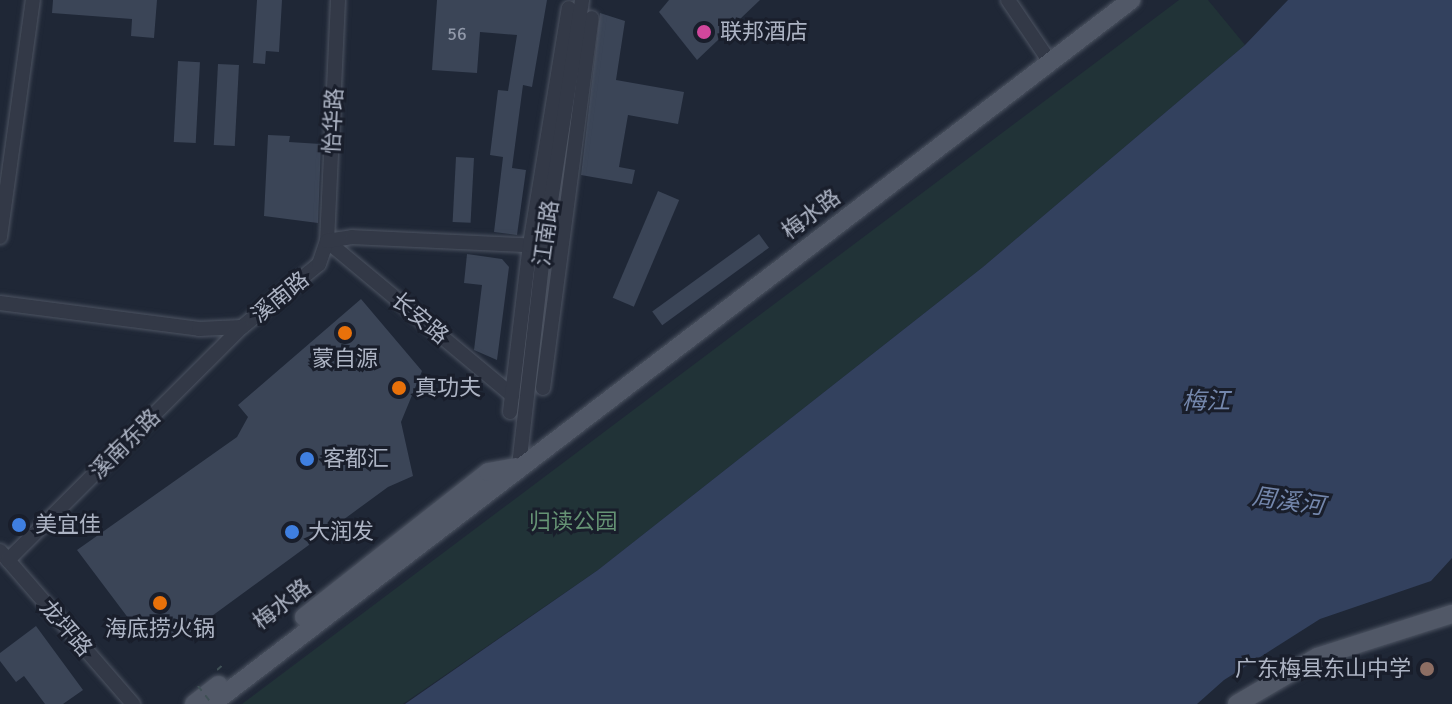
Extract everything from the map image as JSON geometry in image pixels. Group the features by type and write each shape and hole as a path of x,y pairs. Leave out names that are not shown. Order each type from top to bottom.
{"main road":[{"name":"梅水路","path":"212,704 1131,0"},
{"name":"梅水路","path":"196,695 488,472 519,466"},
{"path":"1237,704 1317,657 1452,614"}],"street":[{"path":"0,237 33,0"},
{"name":"怡华路","path":"327,241 338,0"},
{"path":"1008,0 1050,62"},
{"name":"江南路","path":"519,466 537,246 575,4"},
{"path":"543,388 592,18"},
{"path":"327,241 352,237 537,246 510,412"},
{"name":"溪南路","path":"0,303 199,329 242,327 319,264 327,241"},
{"name":"长安路","path":"327,241 512,395"},
{"name":"溪南东路","path":"4,556 242,327"},
{"name":"龙坪路","path":"4,556 133,704"}],"path":[{"path":"196,695 212,704"}],"green space":[{"name":"归读公园","path":"1179,0 1208,0 1245,45 983,267 598,570 403,704 242,704"}],"water":[{"name":"梅江","path":"1288,0 1452,0 1452,558 1431,581 1320,619 1224,680 1197,704 405,704 598,570 983,267 1245,45"}],"building":[{"path":"53,0 157,0 154,38 131,36 132,19 52,13"},
{"path":"257,0 282,0 279,52 266,51 265,64 253,63"},
{"path":"437,0 547,0 532,87 523,85 512,168 526,170 517,235 494,232 503,157 490,155 498,90 508,91 517,35 480,32 477,73 432,70"},
{"name":"联邦酒店","path":"669,0 760,0 697,60 659,12"},
{"path":"600,13 625,21 616,80 684,92 678,124 628,115 619,167 635,170 632,184 581,175"},
{"path":"178,61 200,62 196,143 174,142"},
{"path":"218,64 239,65 235,146 214,145"},
{"path":"268,135 290,136 289,142 321,144 318,223 264,216"},
{"path":"456,157 474,158 471,223 453,222"},
{"path":"658,191 679,200 634,307 613,298"},
{"path":"759,234 769,248 662,325 652,312"},
{"path":"467,254 502,259 509,267 497,360 474,350 482,285 464,283"},
{"name":"客都汇","path":"361,299 422,371 401,422 413,476 388,487 190,632 144,639 77,550 237,437 248,417 238,405"},
{"path":"36,626 83,690 63,704 45,704 24,676 16,682 0,661 0,653"}],"place":[{"name":"联邦酒店","path":"704,32"},
{"name":"蒙自源","path":"345,333"},
{"name":"真功夫","path":"399,388"},
{"name":"客都汇","path":"307,459"},
{"name":"美宜佳","path":"19,525"},
{"name":"大润发","path":"292,532"},
{"name":"海底捞火锅","path":"160,603"},
{"name":"广东梅县东山中学","path":"1427,669"}],"water label":[{"name":"周溪河","path":"1288,502"}]}
